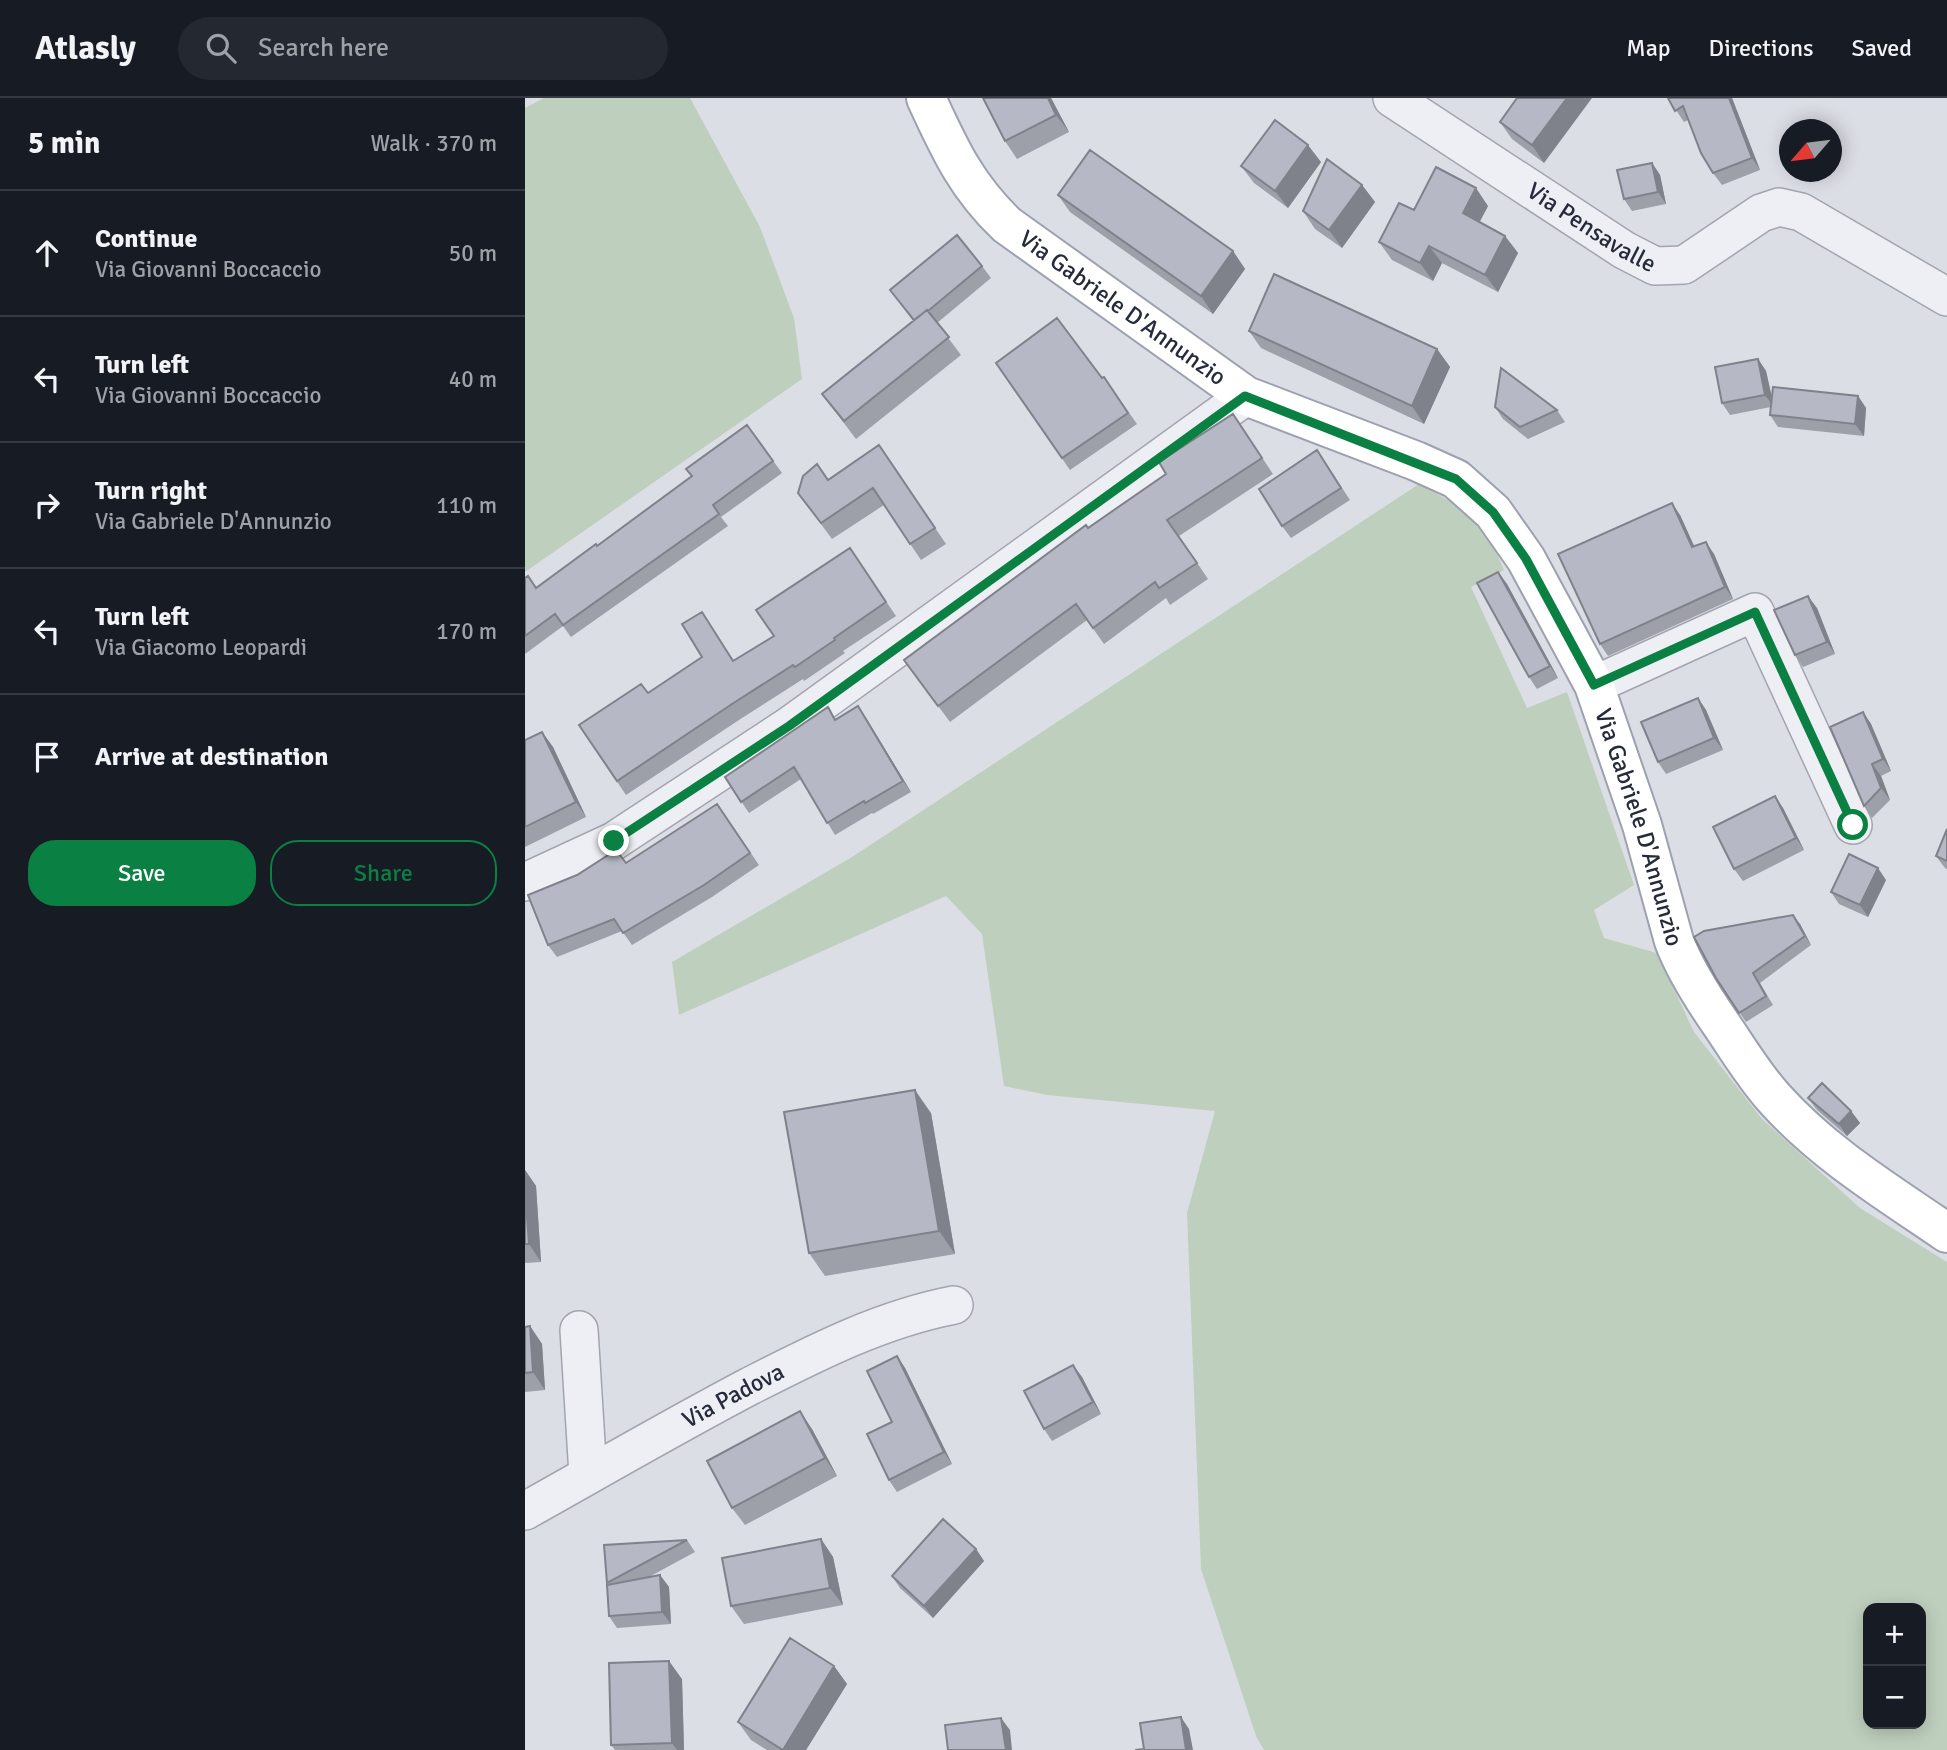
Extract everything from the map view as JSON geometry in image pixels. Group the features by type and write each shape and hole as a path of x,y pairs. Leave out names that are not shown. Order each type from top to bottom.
{"main road":[{"name":"Via Gabriele D'Annunzio","path":"926,98 956,163 985,204 1007,225 1245,396 1456,479 1493,512 1526,559 1594,685 1642,825 1674,940 1681,959 1713,1012 1773,1097 1800,1124 1859,1174 1947,1233"}],"street":[{"name":"Via Pensavalle","path":"1392,98 1624,250 1655,266 1684,265 1761,213 1779,207 1801,212 1947,297"},
{"path":"525,882 614,841 789,726 1245,396"},
{"path":"1594,685 1755,612 1853,825"},
{"name":"Via Padova","path":"525,1511 687,1419 803,1359 859,1333 954,1305"},
{"path":"579,1330 588,1475"}],"green space":[{"path":"544,98 690,98 760,227 794,318 802,379 525,572 525,108"},
{"path":"1419,484 1464,509 1491,540 1504,570 1471,587 1527,708 1567,692 1634,885 1594,910 1604,938 1657,953 1694,1032 1762,1119 1860,1208 1947,1262 1947,1750 1264,1750 1256,1736 1201,1569 1187,1213 1215,1111 1047,1095 1004,1086 982,934 946,896 679,1015 672,962 852,857"}],"building":[{"path":"983,98 1048,98 1056,115 1005,141"},
{"path":"1517,98 1567,98 1532,145 1500,122"},
{"path":"1668,98 1729,98 1752,158 1713,173 1701,153 1683,106 1675,111"},
{"path":"1275,120 1308,145 1275,191 1241,166"},
{"path":"1090,150 1233,251 1201,296 1058,195"},
{"path":"1327,159 1362,185 1329,230 1303,211"},
{"path":"1652,163 1658,192 1624,199 1617,170"},
{"path":"1436,167 1476,188 1463,213 1505,236 1485,275 1429,246 1420,263 1379,242 1399,203 1414,210"},
{"path":"957,235 982,266 914,320 890,290"},
{"path":"1274,274 1437,349 1412,406 1249,331"},
{"path":"927,310 949,337 844,421 822,394"},
{"path":"1057,318 1102,378 1104,377 1128,413 1062,458 996,363"},
{"path":"1758,359 1765,395 1722,403 1715,367"},
{"path":"1501,368 1557,410 1520,427 1495,407"},
{"path":"1773,387 1858,396 1855,424 1770,415"},
{"path":"1233,414 1262,458 1167,520 1197,563 1159,588 1155,582 1093,628 1076,604 938,706 904,660 1086,525 1088,528 1166,474 1159,462"},
{"path":"747,425 773,461 713,505 719,514 563,625 555,614 525,636 525,578 528,576 536,588 596,544 597,546 692,476 686,469"},
{"path":"879,445 935,528 910,544 873,488 821,523 798,493 803,476 817,464 828,480"},
{"path":"1317,450 1341,488 1282,526 1259,489"},
{"path":"1672,503 1692,547 1706,542 1725,587 1600,644 1558,554"},
{"path":"850,548 886,602 795,667 793,665 732,704 617,781 579,725 641,684 648,693 702,657 682,624 702,612 733,661 774,636 756,610"},
{"path":"1498,572 1550,666 1529,677 1477,583"},
{"path":"1808,596 1827,642 1795,655 1774,610"},
{"path":"1698,698 1714,738 1658,762 1641,722"},
{"path":"858,706 903,781 827,823 794,767 741,802 725,777 828,707 835,720"},
{"path":"1863,712 1883,759 1872,764 1881,788 1864,806 1830,727"},
{"path":"542,732 576,802 525,827 525,740"},
{"path":"1775,796 1796,838 1734,869 1713,827"},
{"path":"717,804 750,853 704,885 623,933 614,919 548,945 528,895 577,875 616,850 626,863"},
{"path":"1947,829 1947,861 1936,856"},
{"path":"1849,854 1878,868 1860,905 1831,892"},
{"path":"1793,915 1805,936 1753,973 1766,996 1739,1013 1694,937 1704,931"},
{"path":"1822,1083 1851,1111 1839,1124 1808,1098"},
{"path":"915,1090 939,1231 809,1253 784,1112"},
{"path":"525,1191 529,1244 525,1244"},
{"path":"530,1326 533,1372 525,1373 525,1327"},
{"path":"897,1356 944,1452 889,1480 867,1434 892,1422 867,1371"},
{"path":"1073,1365 1093,1402 1044,1429 1024,1391"},
{"path":"800,1411 825,1458 732,1508 707,1461"},
{"path":"943,1519 976,1549 924,1606 892,1576"},
{"path":"821,1539 830,1588 731,1606 722,1558"},
{"path":"687,1540 607,1583 604,1545"},
{"path":"660,1575 662,1612 609,1616 607,1585"},
{"path":"790,1638 834,1666 783,1750 738,1722"},
{"path":"669,1661 672,1743 611,1745 609,1663"},
{"path":"1181,1717 1186,1750 1135,1750 1144,1749 1140,1723"},
{"path":"1001,1718 1006,1750 948,1750 945,1725"}],"route":[{"path":"614,841 789,726 1245,396 1416,461 1456,479 1493,512 1526,559 1594,685 1755,612 1853,825"}]}
